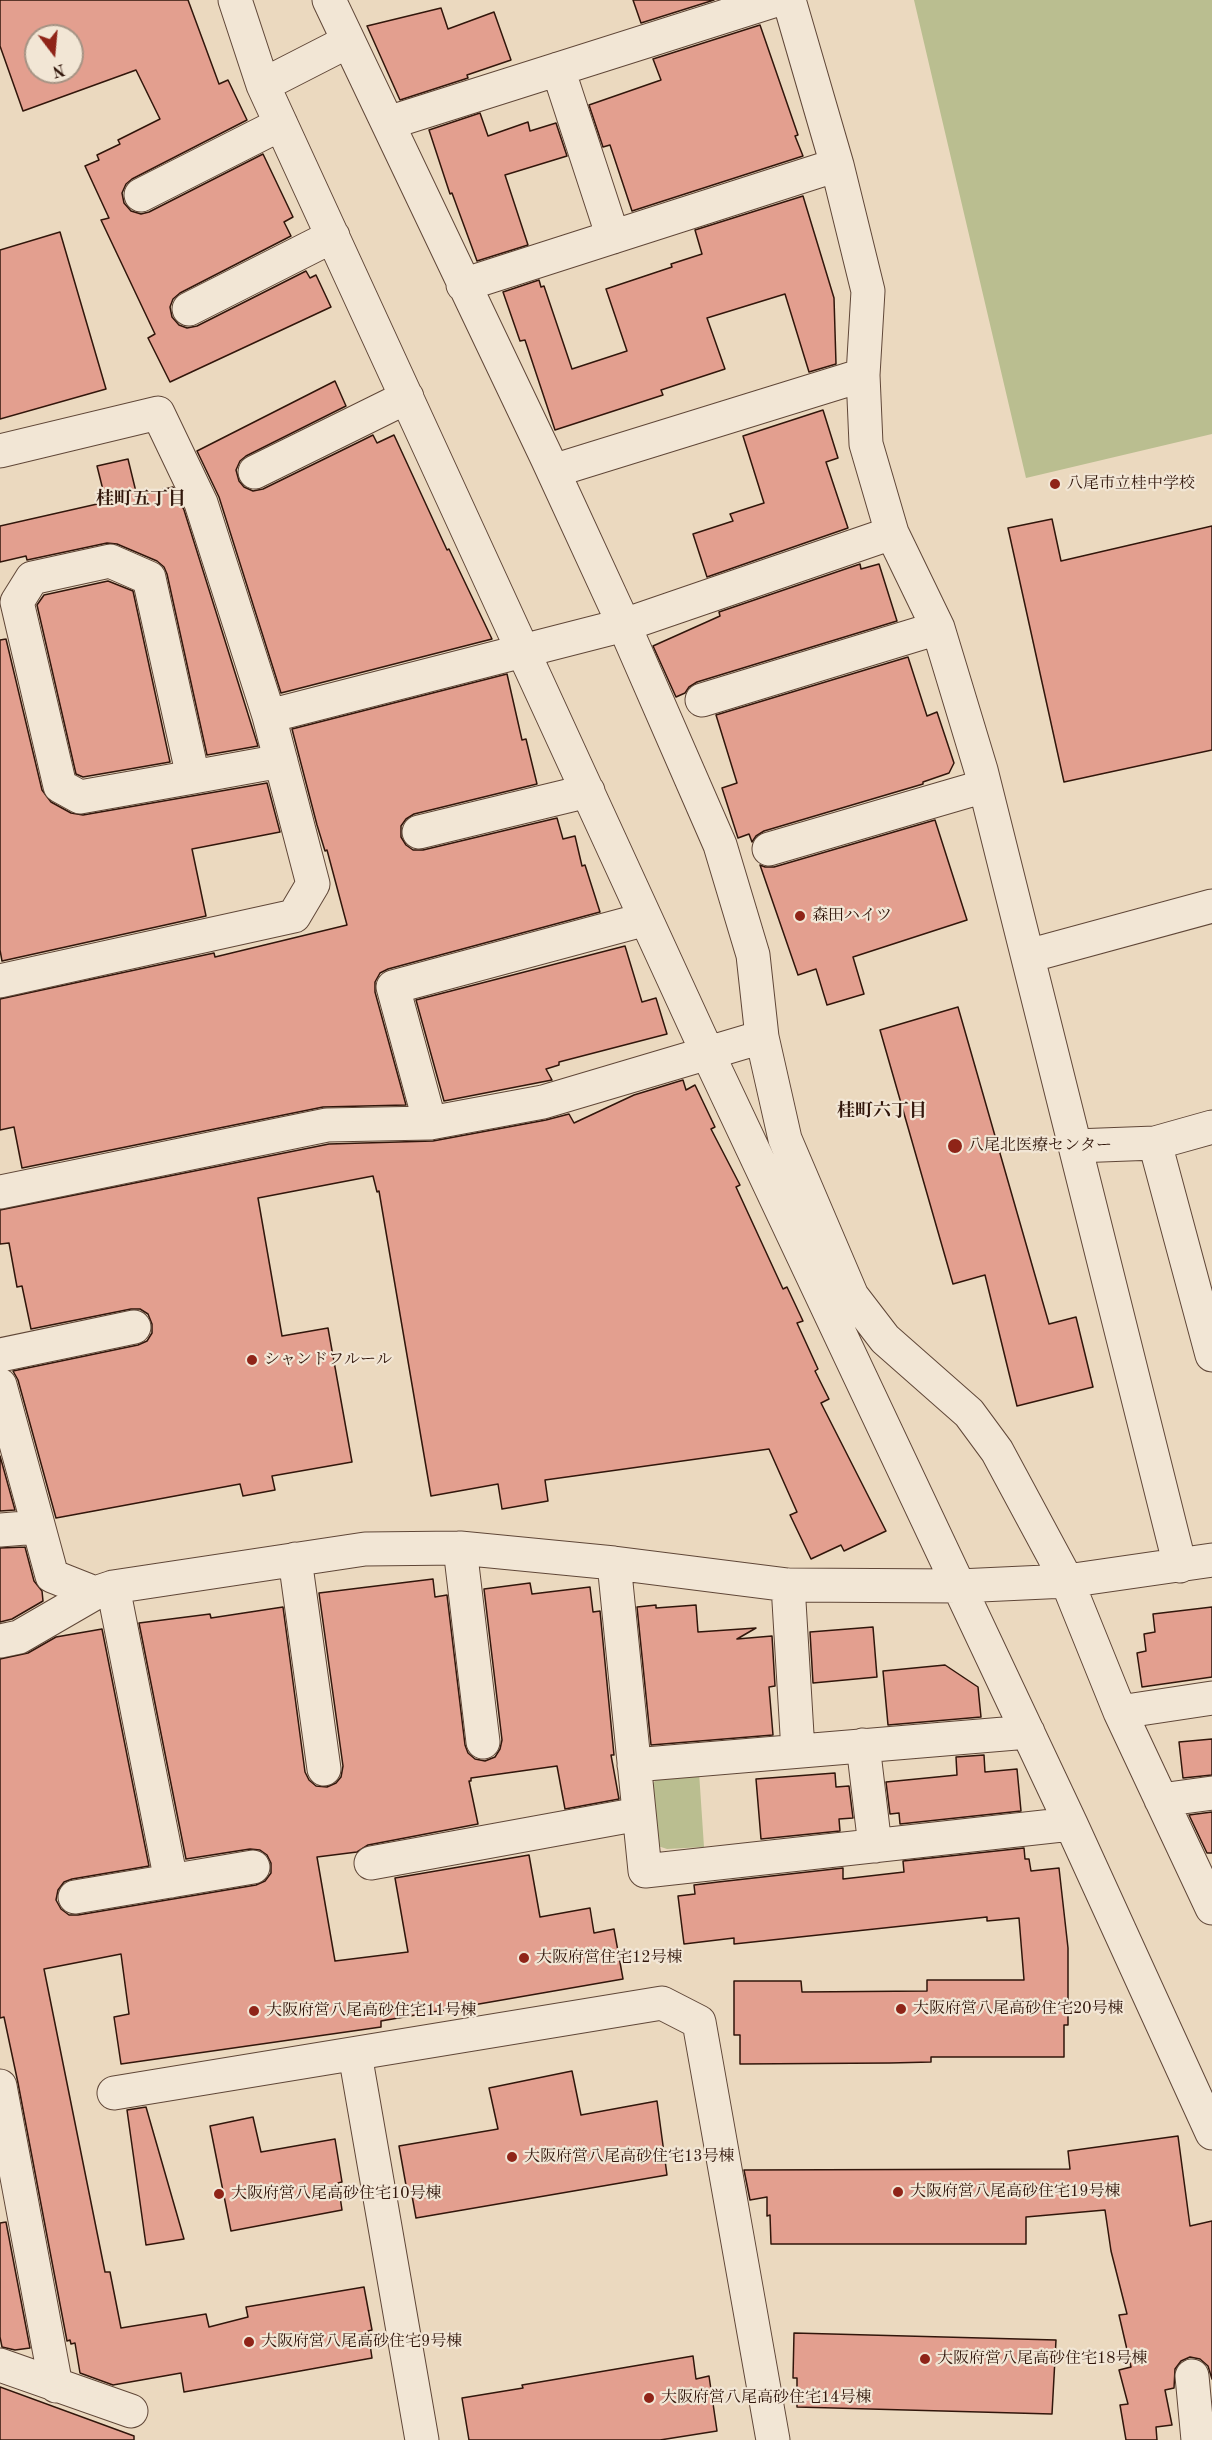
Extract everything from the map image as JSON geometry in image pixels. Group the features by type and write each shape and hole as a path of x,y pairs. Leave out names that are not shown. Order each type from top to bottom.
{"street":[{"path":"235,0 263,85 708,1054 960,1586 1212,2133"},
{"path":"329,0 553,471 624,625 720,846 753,955 762,1037 785,1139 852,1296 885,1339 969,1413 997,1451 1067,1581 1120,1712 1212,1908"},
{"path":"388,123 777,0"},
{"path":"789,0 837,165 868,291 863,375 866,444 892,533 938,628 985,786 1180,1566"},
{"path":"263,85 347,42"},
{"path":"558,69 613,237"},
{"path":"141,195 281,124"},
{"path":"463,285 837,165"},
{"path":"189,309 333,236"},
{"path":"553,471 863,375"},
{"path":"255,472 407,398"},
{"path":"0,451 158,413 201,503 269,716 313,884 294,916 0,981"},
{"path":"269,716 624,625 892,533"},
{"path":"193,777 149,578 110,561 32,578 17,602 60,786 80,797 193,777 281,761"},
{"path":"702,700 938,628"},
{"path":"769,849 985,786"},
{"path":"419,832 588,791"},
{"path":"1028,956 1212,906"},
{"path":"430,1123 393,987 646,919"},
{"path":"0,1192 327,1125 430,1123 543,1102 762,1037"},
{"path":"1075,1146 1155,1143 1212,1127"},
{"path":"1155,1143 1206,1307 1212,1355"},
{"path":"0,1355 134,1327"},
{"path":"0,1385 52,1576 104,1590"},
{"path":"0,1530 38,1527"},
{"path":"0,1641 19,1637 104,1590 365,1549 460,1548 614,1563 788,1585 960,1586 1067,1581 1212,1560"},
{"path":"460,1548 483,1742"},
{"path":"295,1559 324,1769"},
{"path":"614,1563 645,1871 1071,1824"},
{"path":"788,1585 798,1751"},
{"path":"104,1590 171,1881"},
{"path":"1120,1712 1212,1698"},
{"path":"634,1765 1028,1732"},
{"path":"863,1745 875,1846"},
{"path":"1161,1800 1212,1793"},
{"path":"371,1863 639,1814"},
{"path":"75,1897 253,1868"},
{"path":"114,2094 662,2003 699,2022 774,2440"},
{"path":"355,2054 422,2440"},
{"path":"0,2086 57,2386"},
{"path":"0,2365 131,2411"},
{"path":"1192,2376 1197,2440"}],"green space":[{"path":"914,0 1212,0 1212,434 1026,478"},
{"path":"699,1772 704,1847 667,1849 655,1845 648,1792 659,1774"}],"building":[{"path":"0,0 188,0 219,84 228,80 247,120 132,179 126,184 122,193 124,203 131,211 141,214 149,212 263,154 293,217 284,222 291,236 180,293 173,299 170,307 172,317 179,325 187,328 197,326 306,271 310,278 316,275 331,307 170,382 148,338 155,334 101,220 109,218 85,166 99,160 97,155 120,144 118,140 160,119 136,70 23,111 0,46"},
{"path":"633,0 714,0 641,23"},
{"path":"441,8 448,29 494,12 511,60 467,75 468,78 400,100 367,26"},
{"path":"760,25 803,156 632,211 610,145 603,147 589,105 661,80 653,59"},
{"path":"480,113 488,136 528,122 530,131 556,123 567,156 505,175 528,245 477,261 452,193 450,194 429,130"},
{"path":"803,196 834,298 836,364 809,372 785,294 707,318 725,369 661,390 663,395 555,430 525,340 520,341 503,292 539,280 541,287 544,286 572,369 627,351 606,289 672,267 671,264 702,254 695,230"},
{"path":"60,232 106,389 0,419 0,250"},
{"path":"335,381 346,406 246,456 240,461 236,470 239,481 244,487 253,491 263,489 373,435 377,443 394,435 447,550 449,549 492,639 281,693 219,497 197,451"},
{"path":"823,410 838,458 826,462 848,528 707,577 693,534 733,521 730,514 764,503 743,436"},
{"path":"128,459 137,496 173,487 184,510 258,746 207,755 167,574 164,567 157,561 117,544 107,543 27,560 26,556 0,562 0,526 106,502 97,466"},
{"path":"1052,519 1061,561 1212,526 1212,750 1064,782 1008,528"},
{"path":"860,564 861,569 879,564 897,621 697,682 685,693 676,697 653,646 720,616 719,612"},
{"path":"108,581 133,591 170,762 83,777 76,774 37,605 44,595"},
{"path":"6,639 42,790 51,802 71,813 83,815 267,783 280,832 192,849 206,916 2,961 0,950 0,640"},
{"path":"908,657 927,716 937,712 954,763 949,773 923,782 923,784 764,831 752,842 749,834 738,838 722,788 737,783 716,715"},
{"path":"507,674 522,740 526,739 537,784 414,814 401,826 401,837 413,850 423,850 557,818 563,839 575,836 582,866 585,865 600,912 380,973 375,982 375,992 406,1105 323,1107 22,1168 14,1127 0,1130 0,999 214,953 215,957 347,925 327,850 325,851 317,825 292,729"},
{"path":"935,820 967,920 853,957 864,994 827,1005 816,969 798,975 760,865 774,867"},
{"path":"625,946 642,1002 656,998 667,1034 559,1062 559,1065 546,1069 552,1080 444,1101 416,1000"},
{"name":"八尾北医療センター","path":"958,1007 1049,1324 1076,1317 1093,1387 1017,1406 985,1275 953,1284 880,1030"},
{"path":"683,1080 686,1090 695,1085 715,1127 711,1129 740,1185 736,1187 783,1289 787,1287 803,1321 797,1323 818,1369 815,1371 829,1399 821,1403 886,1531 844,1551 841,1545 811,1559 790,1515 797,1512 769,1449 545,1480 548,1501 502,1509 498,1484 431,1496 379,1191 377,1192 373,1176 258,1198 282,1336 328,1328 352,1462 272,1476 275,1490 243,1496 240,1484 56,1518 18,1380 13,1371 138,1345 147,1341 152,1333 152,1324 148,1314 140,1309 131,1309 31,1329 22,1286 17,1287 9,1243 0,1244 0,1210 329,1144 433,1141 569,1114 574,1123 634,1095"},
{"path":"0,1456 15,1510 0,1511"},
{"path":"25,1547 34,1581 42,1591 43,1601 12,1619 0,1622 0,1548"},
{"path":"433,1579 435,1597 447,1595 465,1745 468,1753 475,1759 485,1761 495,1757 502,1740 484,1589 530,1583 532,1594 590,1587 593,1612 600,1611 614,1755 611,1755 619,1799 565,1809 557,1766 471,1778 469,1781 478,1824 368,1845 357,1852 317,1857 335,1961 408,1952 395,1878 529,1855 540,1917 590,1908 594,1933 614,1929 623,1979 381,2021 381,2027 121,2064 114,2017 129,2014 121,1954 44,1969 105,2272 110,2272 121,2328 206,2314 209,2327 248,2317 246,2307 364,2287 372,2330 368,2331 372,2358 184,2392 181,2373 113,2385 80,2373 75,2343 71,2344 70,2340 67,2341 18,2083 4,2017 0,2018 0,1659 28,1653 56,1637 102,1629 149,1866 64,1882 58,1890 56,1900 61,1909 69,1915 78,1915 256,1885 265,1881 271,1873 271,1863 267,1855 260,1850 250,1849 186,1859 139,1623 210,1614 211,1618 283,1607 305,1772 316,1786 327,1787 336,1783 341,1777 343,1766 319,1593"},
{"path":"656,1605 656,1608 696,1605 698,1632 756,1628 737,1639 772,1636 775,1686 769,1687 773,1735 651,1745 637,1607"},
{"path":"1212,1607 1212,1677 1142,1687 1137,1653 1146,1651 1144,1634 1155,1632 1153,1614"},
{"path":"873,1627 877,1677 813,1683 810,1632"},
{"path":"945,1665 978,1687 981,1717 888,1725 883,1671"},
{"path":"1212,1739 1212,1775 1183,1778 1179,1742"},
{"path":"984,1755 985,1772 1017,1769 1021,1811 900,1824 899,1813 890,1814 886,1782 957,1775 956,1757"},
{"path":"835,1773 836,1787 849,1786 853,1818 839,1819 840,1831 761,1839 756,1779"},
{"path":"1212,1812 1212,1853 1207,1853 1189,1815"},
{"path":"1024,1848 1025,1859 1029,1859 1031,1871 1059,1868 1068,1948 1068,2025 1064,2025 1064,2057 931,2057 931,2062 740,2064 740,2035 734,2035 734,1981 801,1981 802,1992 927,1991 927,1980 1024,1980 1019,1918 987,1921 987,1917 734,1944 734,1938 684,1944 678,1896 695,1894 694,1885 843,1868 843,1879 904,1872 903,1861"},
{"name":"大阪府営八尾高砂住宅13号棟","path":"572,2071 581,2115 657,2101 667,2175 416,2218 411,2190 407,2191 399,2146 498,2129 489,2088"},
{"path":"146,2107 184,2239 146,2245 127,2110"},
{"path":"253,2117 261,2152 335,2139 342,2182 338,2183 342,2210 231,2231 210,2126"},
{"path":"1178,2136 1190,2226 1212,2221 1212,2379 1208,2366 1200,2359 1190,2357 1181,2361 1175,2369 1174,2388 1165,2390 1172,2425 1156,2427 1157,2440 1126,2440 1120,2405 1128,2404 1119,2370 1131,2367 1119,2315 1127,2314 1111,2251 1105,2210 1026,2217 1026,2244 771,2244 767,2197 750,2200 744,2170 1070,2169 1068,2151"},
{"path":"6,2222 30,2348 15,2350 2,2347 0,2337 0,2223"},
{"name":"大阪府営八尾高砂住宅18号棟","path":"794,2333 1056,2340 1052,2414 797,2407 797,2378 793,2378"},
{"name":"大阪府営八尾高砂住宅14号棟","path":"693,2356 696,2379 709,2376 717,2431 660,2440 469,2440 462,2398 523,2388 522,2385"},
{"path":"0,2387 134,2436 134,2440 0,2440"}],"place":[{"name":"八尾市立桂中学校","path":"1055,484"},
{"name":"森田ハイツ","path":"800,916"},
{"name":"八尾北医療センター","path":"955,1146"},
{"name":"シャンドフルール","path":"252,1360"},
{"name":"大阪府営住宅12号棟","path":"524,1958"},
{"name":"大阪府営八尾高砂住宅20号棟","path":"901,2009"},
{"name":"大阪府営八尾高砂住宅11号棟","path":"254,2011"},
{"name":"大阪府営八尾高砂住宅13号棟","path":"512,2157"},
{"name":"大阪府営八尾高砂住宅19号棟","path":"898,2192"},
{"name":"大阪府営八尾高砂住宅10号棟","path":"219,2194"},
{"name":"大阪府営八尾高砂住宅9号棟","path":"249,2342"},
{"name":"大阪府営八尾高砂住宅18号棟","path":"925,2359"},
{"name":"大阪府営八尾高砂住宅14号棟","path":"649,2398"}],"district":[{"name":"桂町五丁目","path":"141,499"},
{"name":"桂町六丁目","path":"882,1111"}]}
